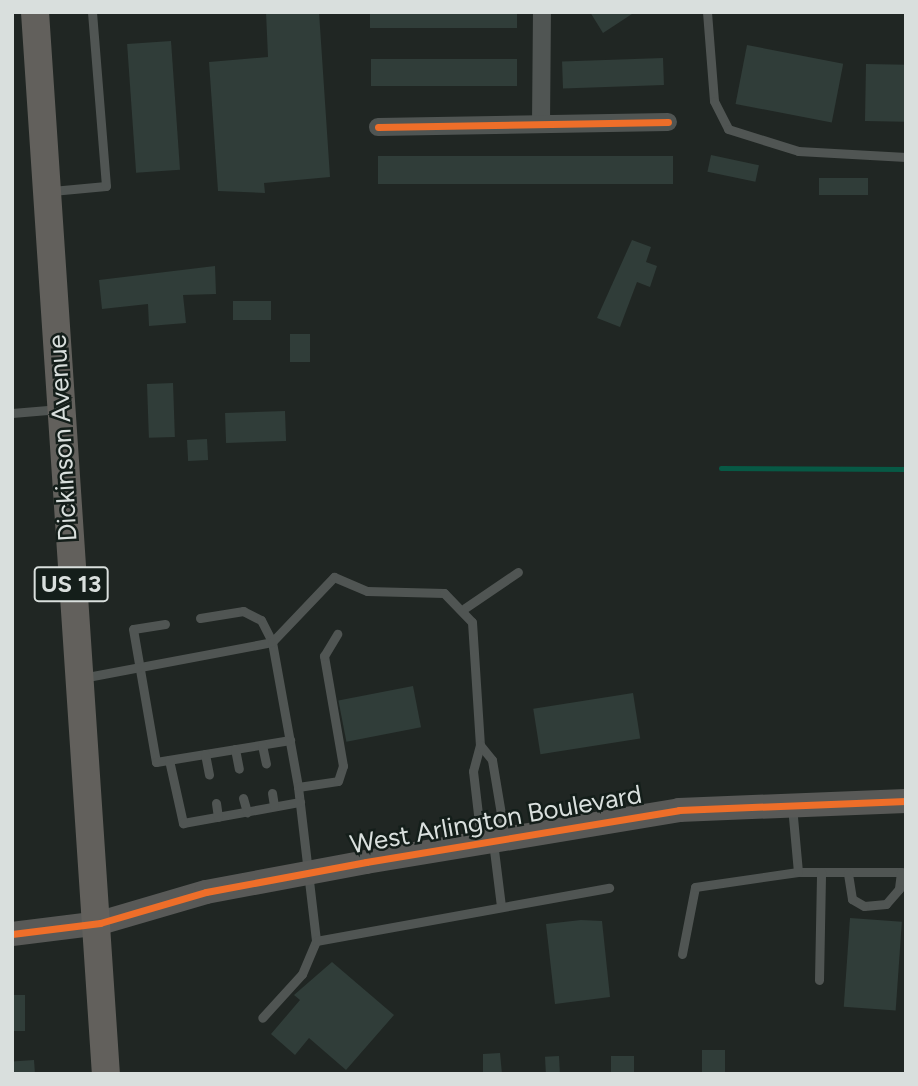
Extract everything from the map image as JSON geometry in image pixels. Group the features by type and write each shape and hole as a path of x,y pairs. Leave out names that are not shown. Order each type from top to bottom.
{"main road":[{"name":"Dickinson Avenue","path":"35,12 49,191 79,679 100,923 106,1074"},
{"name":"West Arlington Boulevard","path":"12,934 100,923 206,892 493,840 679,810 906,801"}],"street":[{"path":"541,124 542,12"},
{"path":"378,127 668,122"}],"lane":[{"path":"49,191 106,186 92,12"},
{"path":"707,12 714,101 728,129 798,151 906,157"},
{"path":"12,413 61,409"},
{"path":"465,608 518,572"},
{"path":"79,679 272,642 334,577 367,592 444,593 465,608 472,622 480,745 473,771 493,840"},
{"path":"200,618 253,612 272,642 298,787 316,941 302,974 262,1018"},
{"path":"165,624 133,629 156,762 290,740"},
{"path":"298,787 338,780 343,766 324,656 337,634"},
{"path":"262,745 266,764"},
{"path":"480,745 492,761 493,840 501,906"},
{"path":"235,749 239,769"},
{"path":"205,754 209,775"},
{"path":"169,760 183,823 300,802"},
{"path":"272,793 274,806"},
{"path":"243,798 247,812"},
{"path":"215,803 218,817"},
{"path":"792,804 797,872"},
{"path":"682,954 695,887 797,872 901,872 899,889 886,904 864,906 852,899 848,873"},
{"path":"819,980 821,873"},
{"path":"316,941 609,888"}],"building":[{"path":"266,12 319,12 330,177 264,183 265,193 218,191 209,62 268,57"},
{"path":"370,12 517,12 517,28 370,28"},
{"path":"590,12 635,12 603,33"},
{"path":"171,41 180,170 136,173 127,44"},
{"path":"747,45 843,64 832,123 736,104"},
{"path":"663,58 664,85 563,89 562,62"},
{"path":"371,59 517,59 517,86 371,86"},
{"path":"866,64 906,65 905,122 865,121"},
{"path":"711,155 759,165 755,182 707,172"},
{"path":"378,156 673,156 673,184 378,184"},
{"path":"819,178 868,178 868,195 819,195"},
{"path":"632,240 651,247 646,262 657,266 650,287 637,282 620,327 597,318"},
{"path":"215,266 216,294 183,295 186,323 149,326 148,304 102,309 99,280"},
{"path":"233,301 271,301 271,320 233,320"},
{"path":"290,334 310,334 310,362 290,362"},
{"path":"173,383 175,437 149,438 147,384"},
{"path":"285,411 286,441 226,443 225,413"},
{"path":"207,439 208,460 188,461 187,440"},
{"path":"413,686 421,727 346,742 338,701"},
{"path":"633,693 640,738 540,754 533,709"},
{"path":"850,918 902,922 896,1010 844,1007"},
{"path":"581,920 602,921 610,997 555,1004 546,924"},
{"path":"332,962 394,1015 346,1070 309,1038 295,1055 271,1034 300,1000 294,995"},
{"path":"12,995 25,995 25,1031 12,1031"},
{"path":"702,1050 725,1050 725,1074 702,1074"},
{"path":"500,1053 502,1074 483,1074 483,1054"},
{"path":"559,1056 560,1074 546,1074 545,1057"},
{"path":"611,1056 634,1056 634,1074 611,1074"},
{"path":"34,1060 35,1074 13,1074 12,1062"}],"waterway":[{"path":"721,468 906,469"}],"cycle path":[{"path":"378,127 668,122"},
{"path":"12,934 100,923 206,892 366,862 679,810 906,801"}]}
